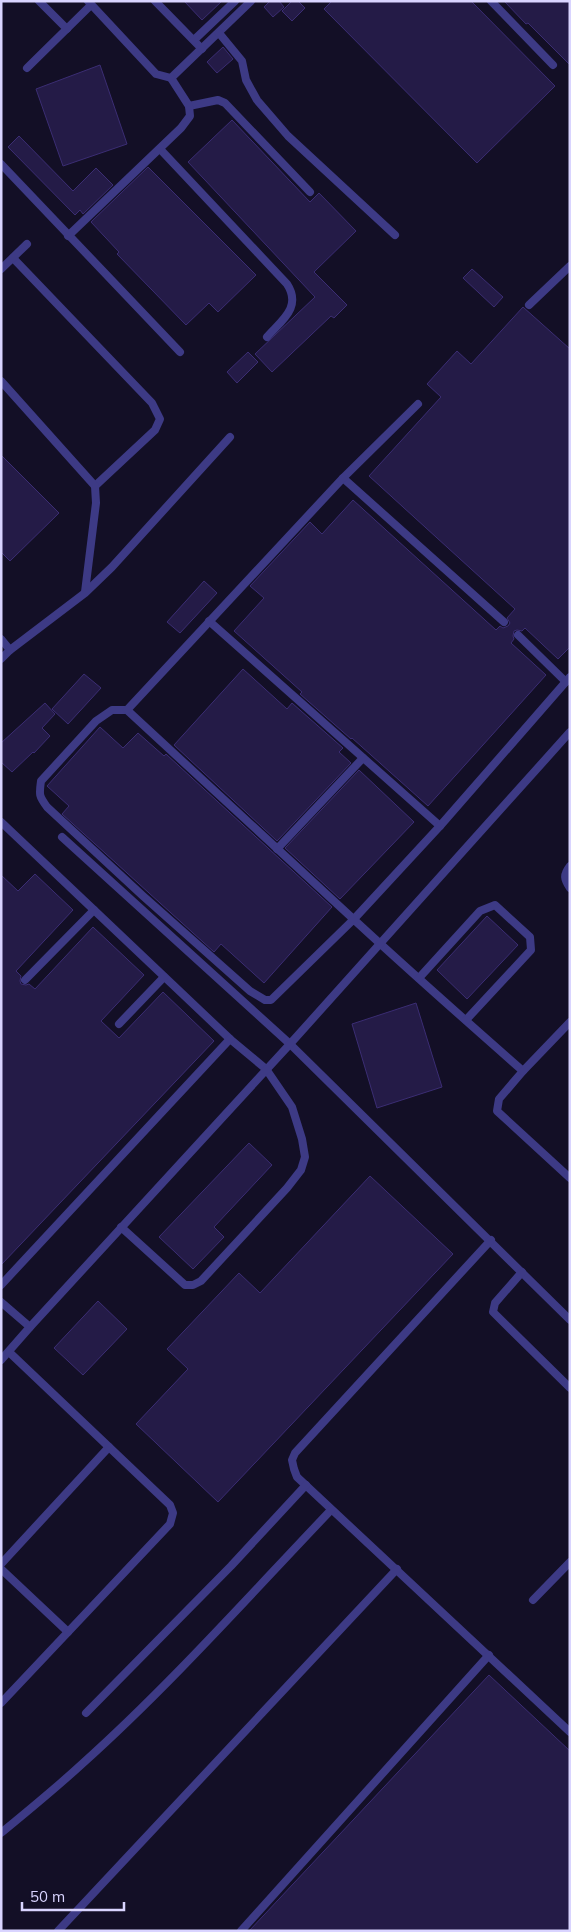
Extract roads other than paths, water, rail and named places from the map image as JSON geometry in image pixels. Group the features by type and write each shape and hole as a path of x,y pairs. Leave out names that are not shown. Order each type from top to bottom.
{"lane":[{"path":"39,1 67,29"},
{"path":"155,1 202,49"},
{"path":"194,40 235,1"},
{"path":"171,78 251,1"},
{"path":"491,1 553,64"},
{"path":"27,68 67,29 89,3 156,74 171,78 189,106 190,116 181,128 68,236"},
{"path":"219,33 242,61 246,80 257,100 288,136 396,235"},
{"path":"189,106 218,100 225,103 310,192"},
{"path":"160,149 286,284 293,294 293,304 288,313 267,337"},
{"path":"1,164 180,352"},
{"path":"1,269 27,244"},
{"path":"12,258 152,403 160,420 155,430 95,486"},
{"path":"529,305 570,266"},
{"path":"1,381 95,486 96,503 85,592"},
{"path":"127,710 343,478 418,404"},
{"path":"1,659 85,592 112,567 230,438"},
{"path":"343,478 504,622"},
{"path":"209,621 440,826"},
{"path":"518,636 568,679 440,826 354,919 272,1000 264,1000 243,984 88,846 47,807 40,797 41,781 96,721 112,710 127,710 278,849 354,919 380,943 523,1071"},
{"path":"1,639 10,650"},
{"path":"1,1360 120,1227 290,1044 570,732"},
{"path":"278,849 363,758"},
{"path":"1,822 230,1039 266,1070 292,1107 302,1139 305,1157 301,1170 288,1188 201,1281 193,1285 185,1284 120,1227"},
{"path":"62,837 290,1044 570,1320"},
{"path":"570,866 565,872 564,878 570,888"},
{"path":"419,978 480,911 495,905 530,937 531,950 466,1020"},
{"path":"25,980 94,910"},
{"path":"120,1024 164,977"},
{"path":"570,1022 499,1099 497,1111 570,1178"},
{"path":"1,1285 230,1039"},
{"path":"490,1240 295,1453 292,1460 298,1477 331,1510 397,1569 570,1732"},
{"path":"522,1272 494,1303 493,1312 570,1388"},
{"path":"1,1302 30,1327"},
{"path":"1,1703 170,1524 173,1513 170,1504 9,1352"},
{"path":"1,1564 109,1447"},
{"path":"86,1714 231,1566 306,1485"},
{"path":"1,1833 83,1764 120,1729 331,1510"},
{"path":"533,1600 570,1562"},
{"path":"1,1569 68,1632"},
{"path":"58,1931 397,1569"},
{"path":"241,1931 489,1655"}]}
